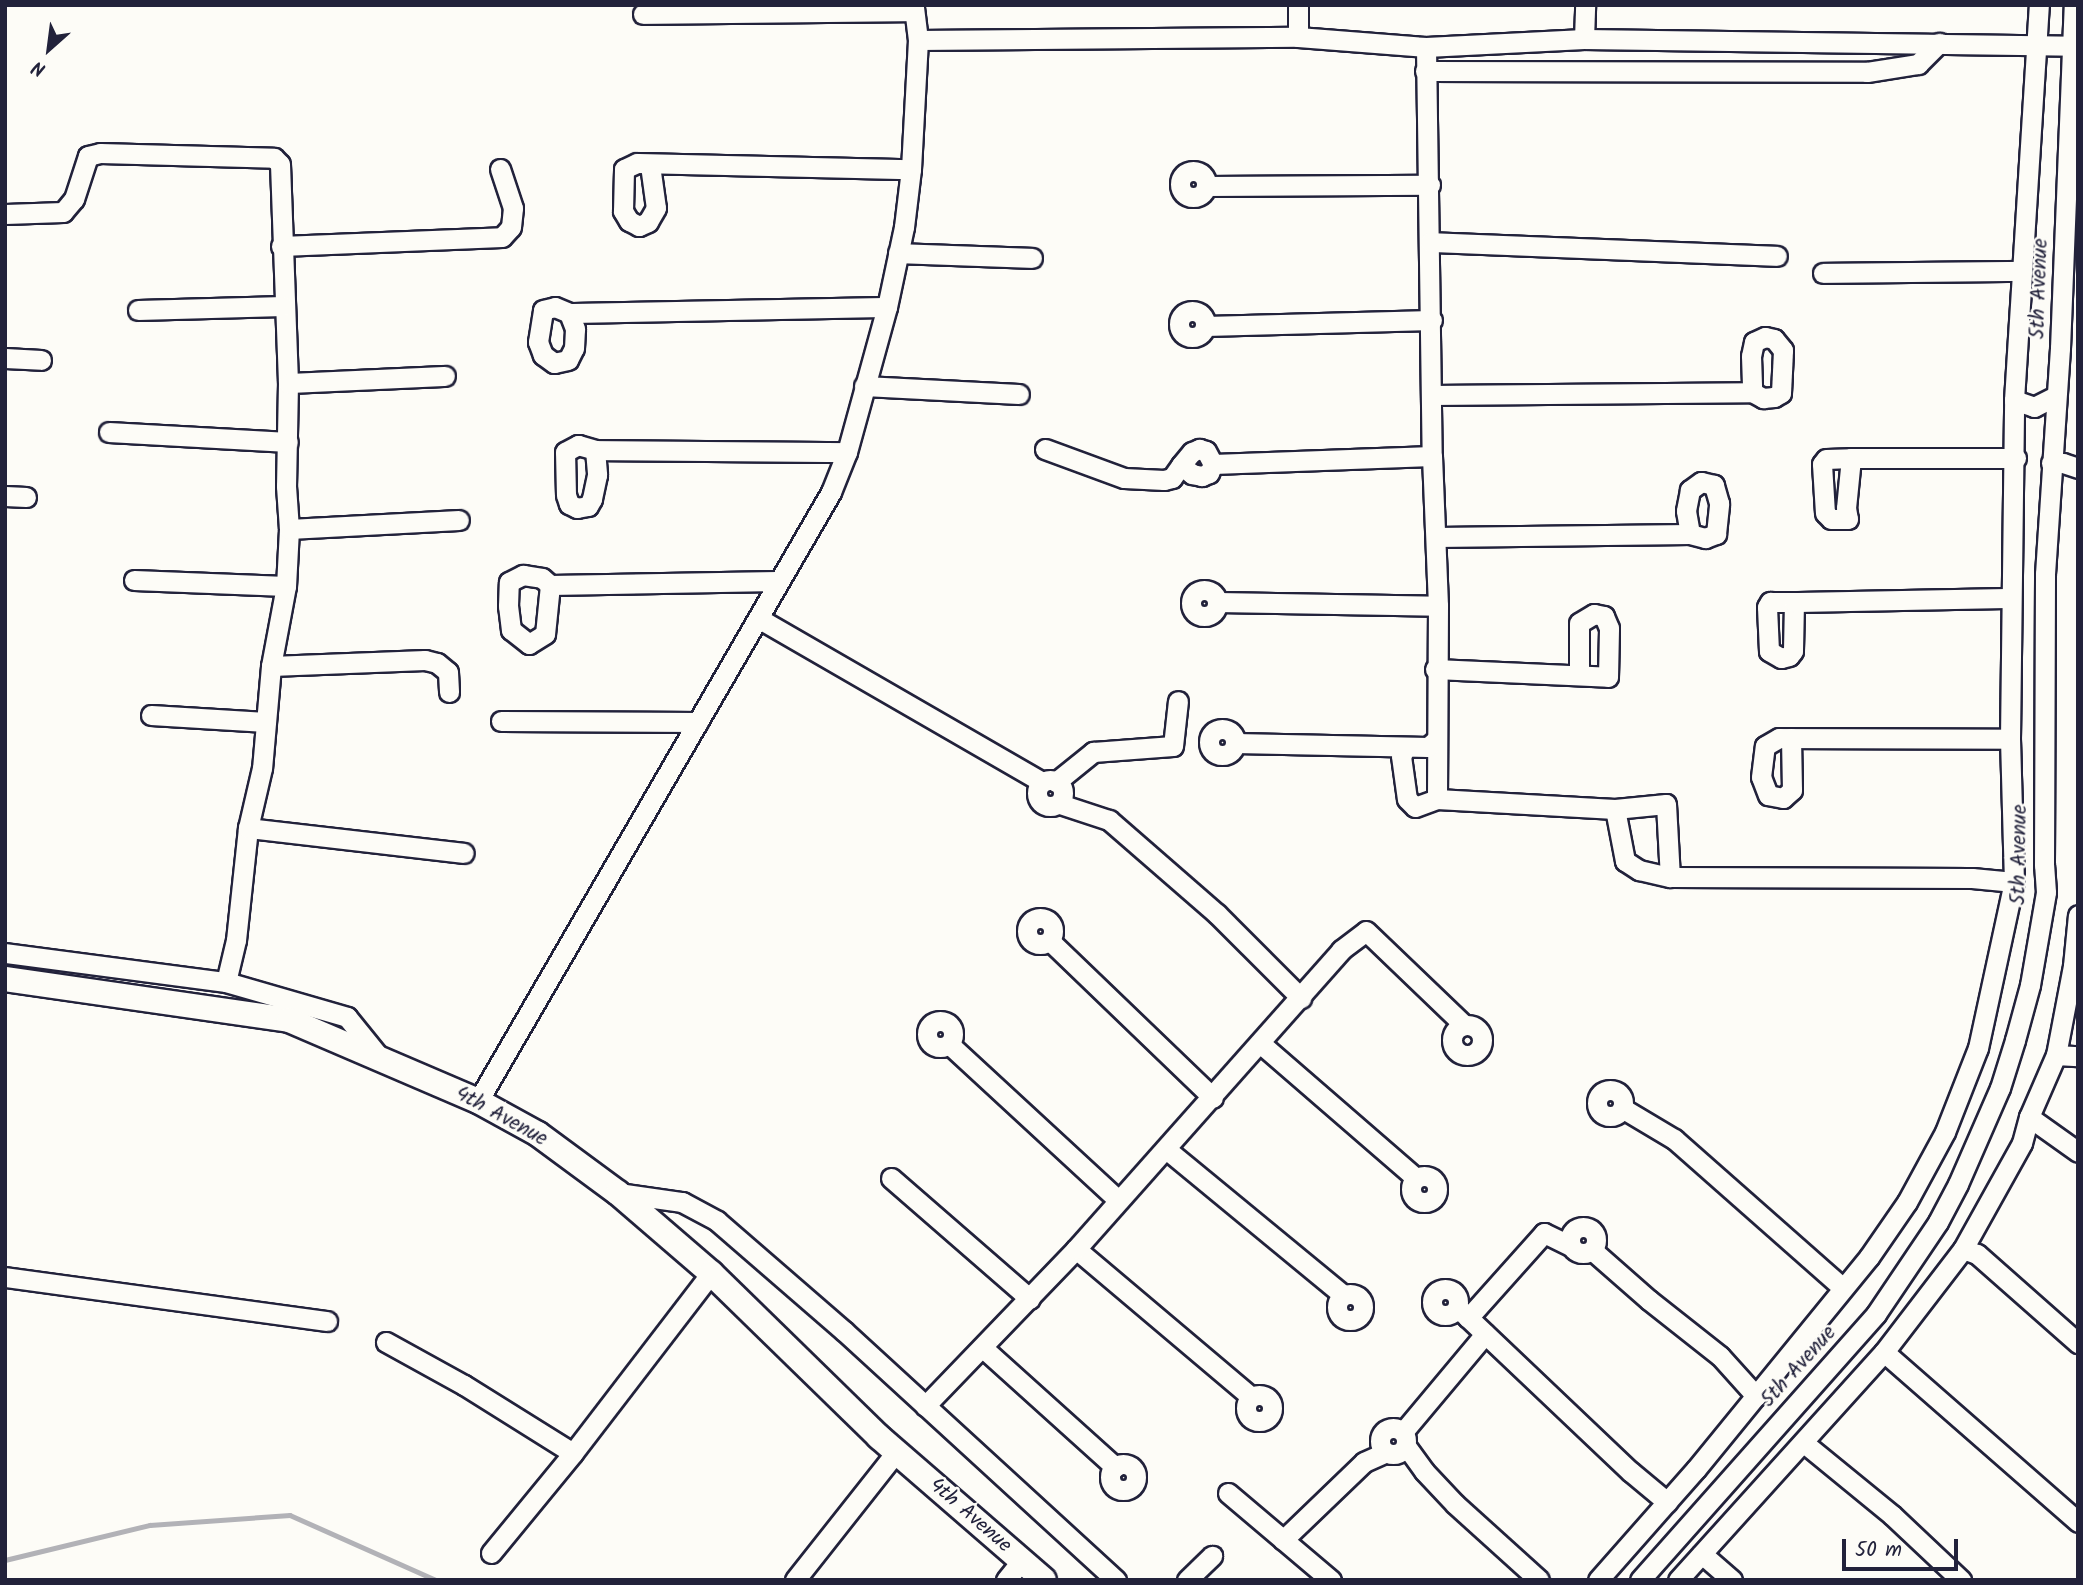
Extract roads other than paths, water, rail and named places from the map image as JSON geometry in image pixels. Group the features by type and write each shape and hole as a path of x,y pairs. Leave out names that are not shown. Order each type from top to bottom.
{"main road":[{"name":"4th Avenue","path":"5,979 289,1020 478,1101 538,1134 618,1193 711,1273 793,1357 896,1452 1044,1580"}],"street":[{"path":"1297,37 1298,5"},
{"path":"1584,39 1585,5"},
{"path":"1598,1580 1756,1396 1843,1288 1907,1202 1945,1132 1978,1048 2014,882 2010,598 2015,458 2014,400 2039,43 2039,5"},
{"name":"5th Avenue","path":"1640,1580 1876,1314 1938,1222 2000,1088 2030,985 2046,892 2045,587 2056,397 2071,267 2074,5"},
{"path":"478,1101 831,492 847,452 887,307 911,169 918,40 914,8 643,14"},
{"path":"918,40 1297,37 1426,47 1584,39 2039,43 2074,46"},
{"path":"1426,71 1867,72 1918,64 1939,43"},
{"path":"1426,47 1432,456 1438,606 1435,669 1437,799"},
{"path":"5,214 63,212 74,199 88,156 100,153 274,158 282,172 281,247 288,383 286,486 289,529 286,586 271,666 262,768 248,828 236,940 226,982"},
{"path":"650,165 911,169"},
{"path":"281,247 502,237 511,226 513,208 500,170"},
{"path":"1207,186 1430,185"},
{"path":"1430,242 1777,256"},
{"path":"898,253 1032,258"},
{"path":"1823,273 2022,271"},
{"path":"138,310 283,306"},
{"path":"569,313 887,307"},
{"path":"1205,326 1432,320"},
{"path":"5,358 41,360"},
{"path":"288,383 445,376"},
{"path":"864,386 1019,394"},
{"path":"1431,395 1752,392"},
{"path":"2014,400 2034,407 2056,397"},
{"path":"109,432 288,442"},
{"path":"1045,449 1124,478 1164,480 1172,478 1181,465 1192,474 1202,476 1209,473 1213,464 1432,456"},
{"path":"595,450 847,452"},
{"path":"1851,458 2015,458"},
{"path":"2051,463 2063,463 2078,468"},
{"path":"5,496 26,497"},
{"path":"289,529 459,520"},
{"path":"1436,537 1690,534"},
{"path":"134,580 286,586"},
{"path":"550,585 777,581"},
{"path":"1794,602 2010,598"},
{"path":"1217,602 1438,606"},
{"path":"758,618 1049,782"},
{"path":"271,666 425,660 437,663 447,672 449,692"},
{"path":"1435,669 1578,674"},
{"path":"1178,701 1173,746 1093,752 1038,788 1038,799 1043,805 1052,807 1060,804 1109,820 1217,914 1301,998"},
{"path":"151,715 266,722"},
{"path":"500,721 698,722"},
{"path":"1791,738 2010,739"},
{"path":"1235,743 1428,747 1437,739"},
{"path":"1406,747 1401,756 1407,799 1415,807 1437,799 1615,809 1666,804 1670,877"},
{"path":"1615,809 1625,861 1639,870 1670,877 1972,878 2014,882"},
{"path":"248,828 464,853"},
{"path":"1678,1580 1884,1352 1963,1249 2022,1143 2029,1117 2056,1055 2073,966 2078,915"},
{"path":"925,1406 1076,1249 1117,1199 1213,1098 1341,950 1366,931 1464,1026"},
{"path":"1050,941 1213,1098"},
{"path":"5,953 226,982 347,1017 381,1059"},
{"path":"1260,1043 1416,1178"},
{"path":"949,1044 1117,1199"},
{"path":"2056,1055 2078,1056"},
{"path":"1622,1108 1674,1139 1843,1288"},
{"path":"2029,1117 2078,1152"},
{"path":"1166,1149 1343,1295"},
{"path":"891,1178 1030,1299"},
{"path":"618,1193 682,1202 717,1221 1116,1580"},
{"path":"1667,1502 1631,1472 1463,1313 1544,1233 1571,1246 1576,1252 1586,1254 1592,1250 1649,1300 1720,1356 1756,1396"},
{"path":"1076,1249 1251,1397"},
{"path":"1963,1249 1977,1255 2078,1343"},
{"path":"491,1553 573,1453 711,1273"},
{"path":"5,1277 327,1321"},
{"path":"1283,1540 1364,1462 1386,1452 1395,1454 1485,1334"},
{"path":"386,1342 464,1385 573,1453"},
{"path":"983,1348 1115,1466"},
{"path":"1884,1352 2078,1522"},
{"path":"1405,1439 1423,1471 1455,1504 1539,1580"},
{"path":"1804,1443 1892,1515 1961,1580"},
{"path":"795,1580 896,1452"},
{"path":"1228,1493 1331,1580"},
{"path":"1702,1554 1732,1580"},
{"path":"1187,1580 1212,1556"},
{"path":"1006,1580 1022,1560"}],"waterway":[{"path":"5,1560 150,1525 290,1515 436,1580"}]}
